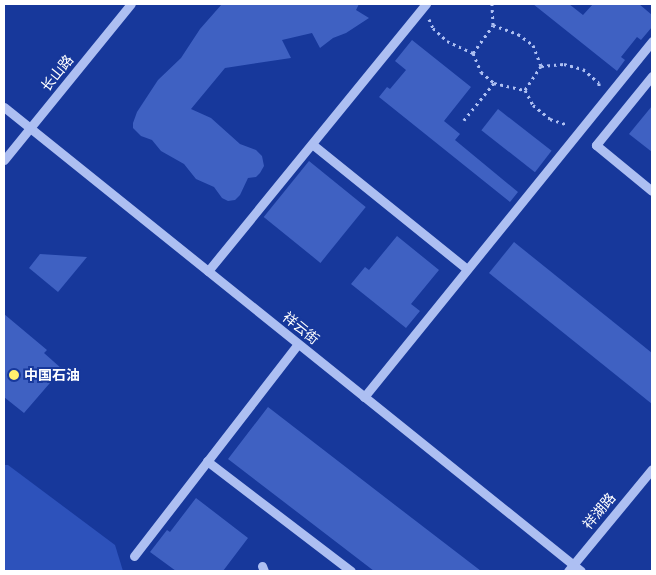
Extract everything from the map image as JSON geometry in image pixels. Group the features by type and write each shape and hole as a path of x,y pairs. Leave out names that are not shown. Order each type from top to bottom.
{"street":[{"name":"长山路","path":"4,160 131,4"},
{"path":"208,272 424,6"},
{"path":"364,397 652,41"},
{"path":"652,76 596,145 652,191"},
{"name":"祥云街","path":"4,107 364,397 570,568 581,571"},
{"path":"312,144 467,269"},
{"path":"134,556 298,344"},
{"path":"207,461 351,571"},
{"name":"祥湖路","path":"570,568 652,469"}],"path":[{"path":"473,53 493,25 492,4"},
{"path":"424,6 433,28 447,41 473,53 481,72 494,83 525,90 533,105 550,118 580,130"},
{"path":"493,25 518,34 533,45 541,66"},
{"path":"541,66 564,64 583,69 599,83 600,106"},
{"path":"525,90 541,66"},
{"path":"464,120 494,83"}],"shaded area":[{"path":"4,465 8,465 115,545 123,571 4,571"}],"building":[{"path":"222,4 359,4 356,10 369,18 346,33 333,38 320,48 312,33 282,40 291,58 225,68 191,109 211,118 240,144 256,150 262,156 264,166 260,173 256,177 248,178 240,195 235,200 228,201 222,198 214,187 196,179 184,164 161,151 152,140 141,136 133,128 137,112 158,80 181,58 200,29"},
{"path":"533,4 569,4 583,15 593,4 639,4 652,15 652,27 641,40 637,37 621,57 625,60 617,71"},
{"path":"412,40 471,87 444,121 460,134 455,140 518,192 510,202 379,97 387,87 390,89 406,70 395,61"},
{"path":"652,106 652,152 629,134"},
{"path":"498,109 552,151 535,172 481,130"},
{"path":"309,161 366,207 320,263 264,217"},
{"path":"397,236 439,270 411,304 420,311 406,328 351,284 365,267 369,270"},
{"path":"514,242 652,353 652,404 489,273"},
{"path":"40,254 87,257 58,292 29,268"},
{"path":"4,314 47,350 44,353 62,369 24,413 4,397"},
{"path":"268,407 481,571 374,571 228,459"},
{"path":"196,498 248,538 223,571 176,571 150,552 167,530 170,532"}],"place":[{"name":"中国石油","path":"14,375"}]}
